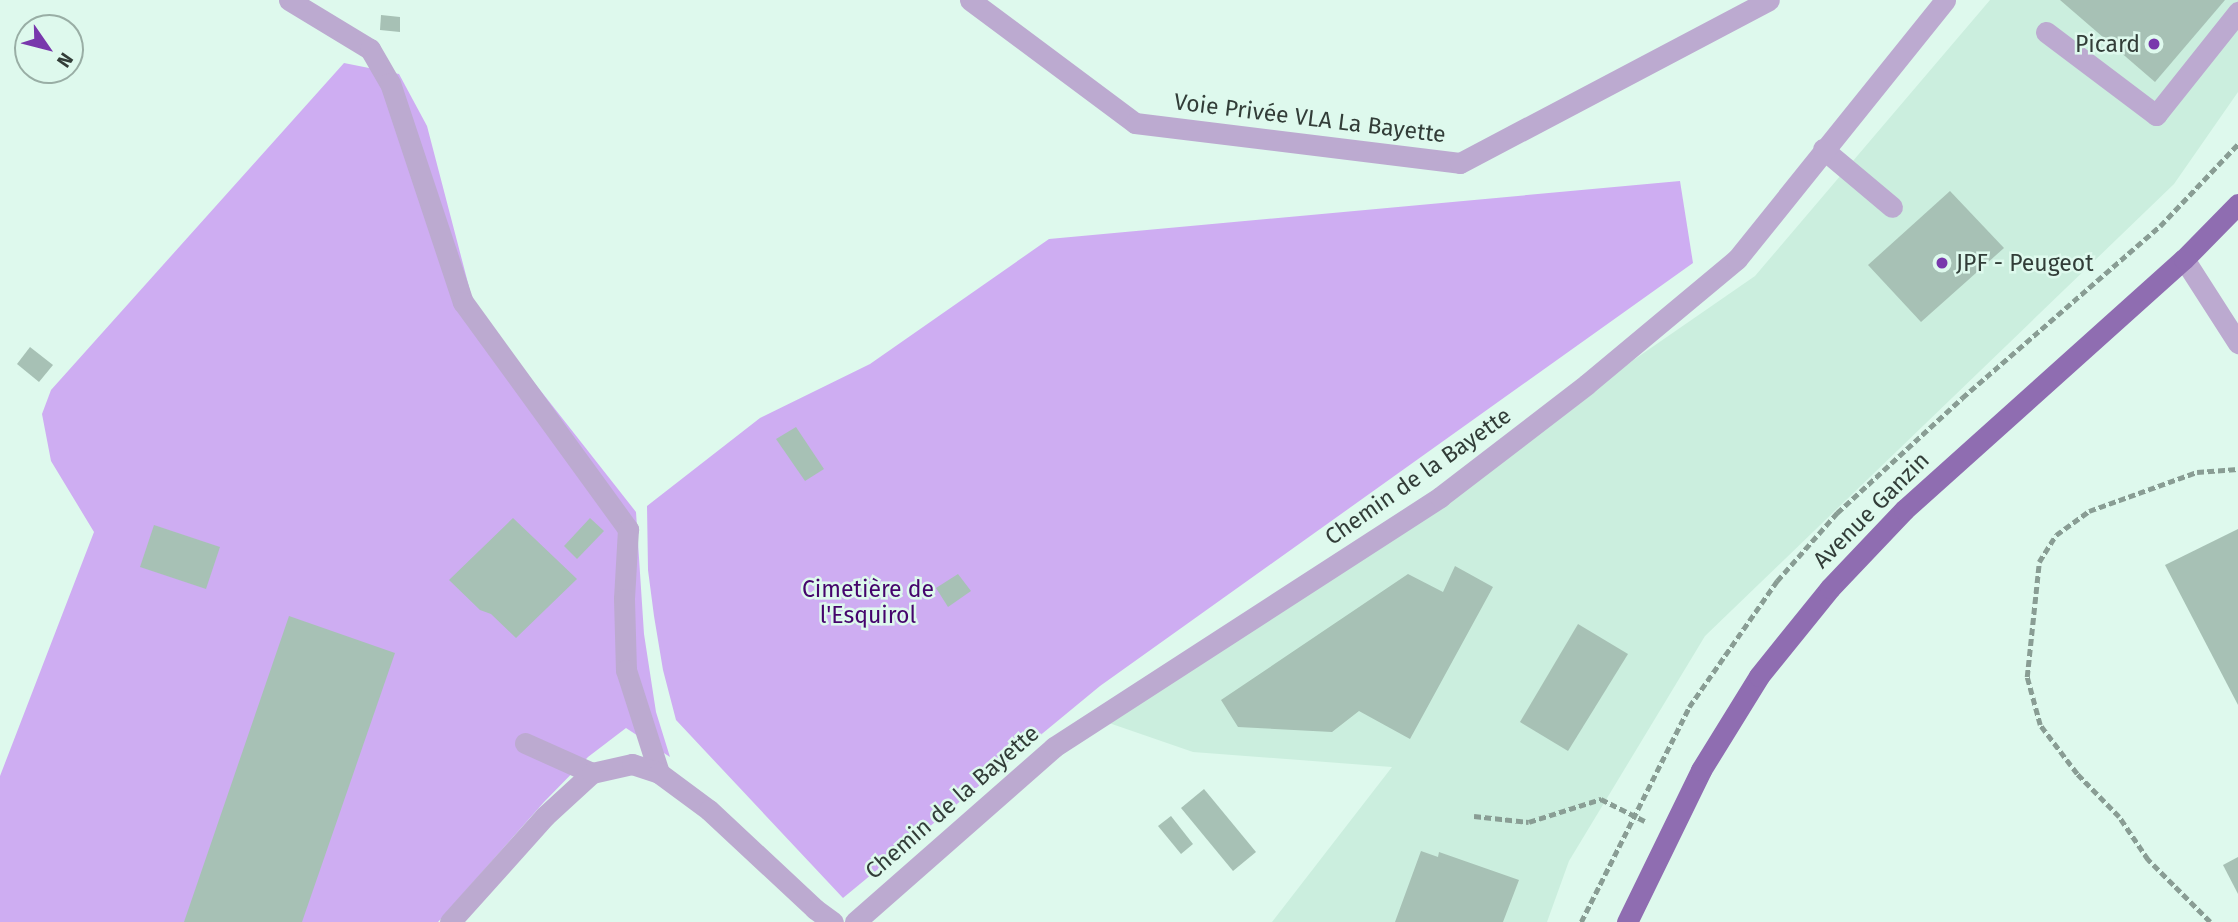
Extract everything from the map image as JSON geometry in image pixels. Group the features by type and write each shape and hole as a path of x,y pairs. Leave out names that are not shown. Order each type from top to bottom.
{"main road":[{"name":"Avenue Ganzin","path":"1627,922 1701,770 1759,676 1830,588 1904,510 2184,259 2238,204"}],"street":[{"path":"289,0 370,49 390,83 463,302 628,529 624,599 626,670 659,773"},
{"name":"Voie Privée VLA La Bayette","path":"971,0 1135,123 1460,163 1769,0"},
{"name":"Chemin de la Bayette","path":"855,922 1054,747 1440,497 1587,384 1737,259 1945,0"},
{"path":"2046,32 2156,115 2238,12"},
{"path":"1823,149 1892,207"},
{"path":"2184,259 2238,343"},
{"path":"526,743 592,773"},
{"path":"450,922 545,816 592,773 632,764 659,773 709,810 815,909 834,922"}],"path":[{"path":"2210,922 2148,860 2119,817 2077,774 2040,725 2027,677 2039,562 2056,535 2089,511 2197,471 2238,469"},
{"path":"1474,816 1529,822 1601,799 1669,831"}],"shaded area":[{"path":"1990,0 2238,0 2238,92 2174,184 1705,636 1569,861 1547,922 1272,922 1392,767 1193,752 1109,723 1755,276"}],"green space":[{"path":"344,63 399,74 427,126 474,306 636,512 644,634 656,712 670,757 626,728 588,757 544,802 438,922 0,922 0,776 94,532 51,461 42,414 51,390"},
{"name":"Cimetière de l'Esquirol","path":"1680,181 1693,263 1100,686 843,898 676,720 663,670 654,616 648,570 647,506 760,418 870,364 1049,239"}],"building":[{"path":"2060,0 2225,0 2155,82"},
{"path":"381,15 400,17 400,32 380,30"},
{"name":"JPF - Peugeot","path":"1950,191 2004,248 1921,322 1868,265"},
{"path":"30,347 53,365 39,382 17,364"},
{"path":"796,427 824,469 805,481 776,439"},
{"path":"513,518 577,579 516,638 491,614 480,610 449,580"},
{"path":"590,518 604,531 577,559 564,546"},
{"path":"154,525 220,547 206,589 140,567"},
{"path":"2238,529 2238,705 2165,565"},
{"path":"1455,566 1493,587 1410,739 1359,711 1332,732 1238,727 1221,700 1408,574 1443,592"},
{"path":"958,574 971,591 948,607 936,588"},
{"path":"289,616 395,653 302,922 184,922"},
{"path":"1578,624 1628,654 1568,751 1520,722"},
{"path":"1204,789 1256,852 1233,871 1181,808"},
{"path":"1171,816 1193,844 1181,854 1158,826"},
{"path":"1421,851 1438,857 1439,852 1519,880 1503,922 1395,922"},
{"path":"2238,857 2238,894 2223,865"}],"place":[{"name":"Picard","path":"2154,44"},
{"name":"JPF - Peugeot","path":"1942,263"}]}
